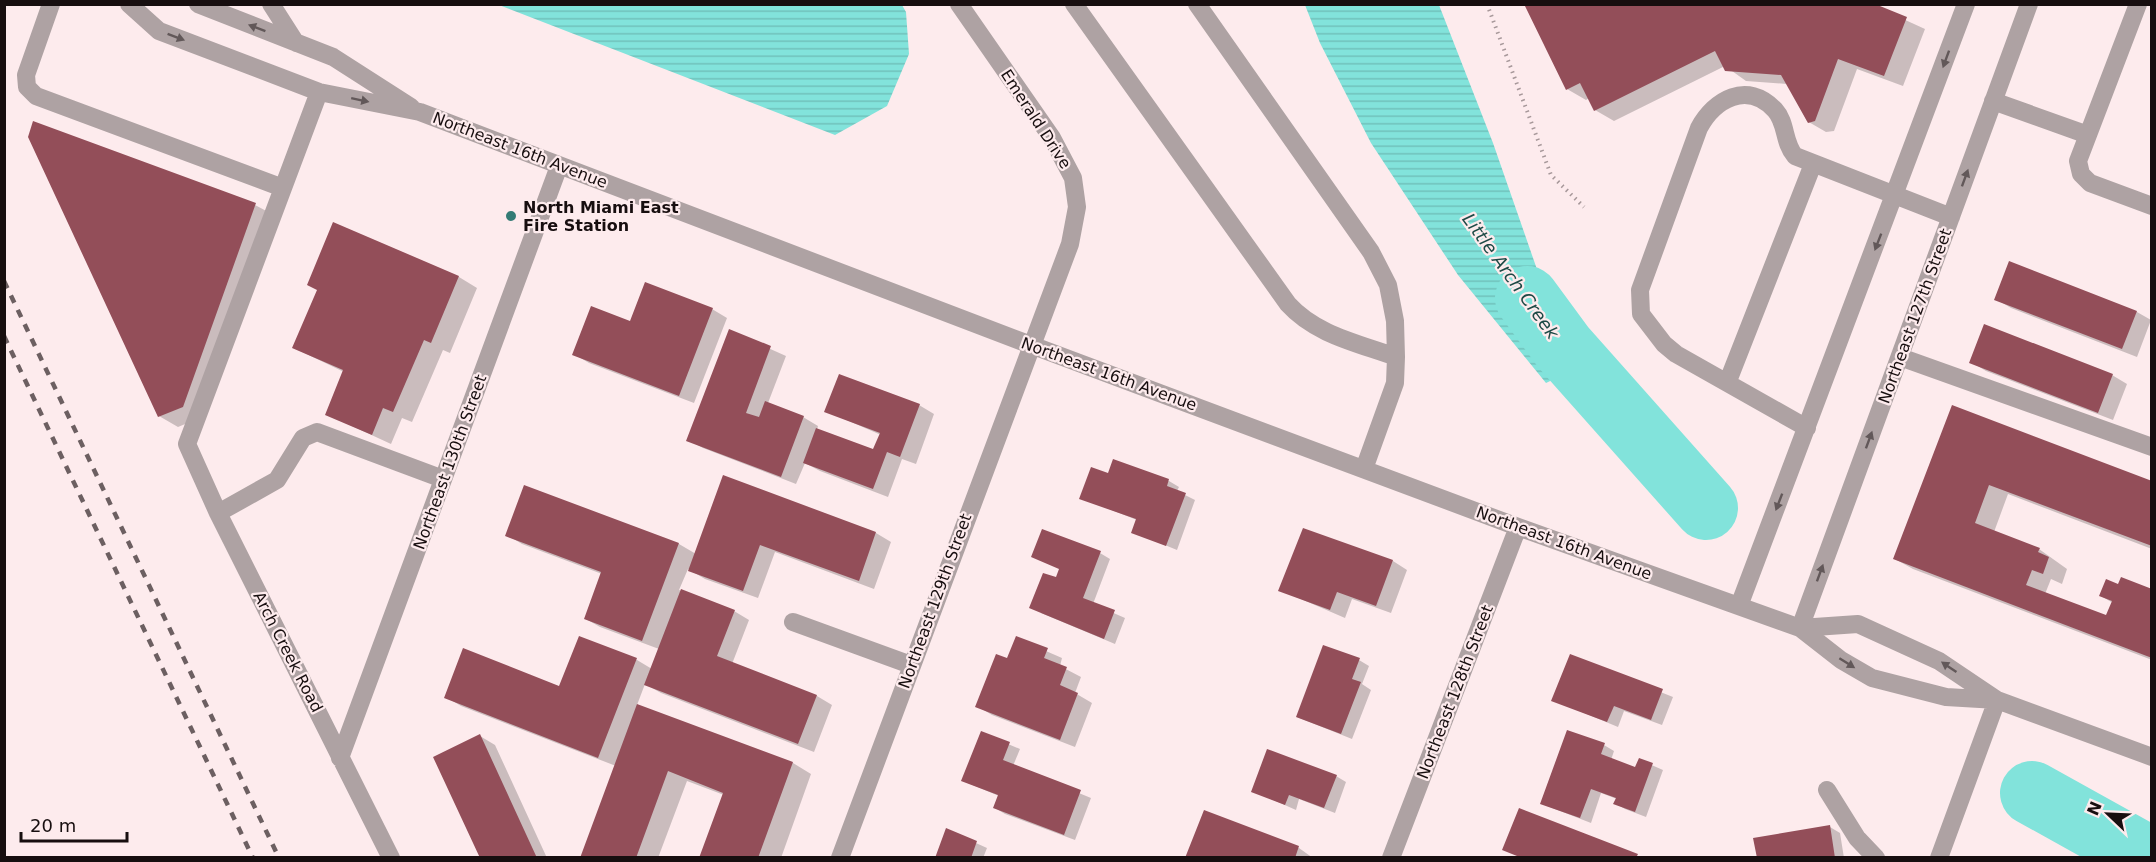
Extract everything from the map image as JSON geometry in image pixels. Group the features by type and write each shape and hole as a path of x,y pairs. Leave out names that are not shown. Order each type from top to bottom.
{"street":[{"path":"51,4 26,75 27,87 36,96 283,188 319,92"},
{"name":"Northeast 16th Avenue","path":"129,4 159,31 319,92 420,112 1031,345 1518,527 1800,628 1841,660 1872,678 1946,697 1997,700"},
{"name":"Northeast 16th Avenue","path":"198,4 333,57 420,112"},
{"path":"271,4 296,43"},
{"name":"Emerald Drive","path":"959,4 1052,138 1073,178 1077,207 1070,244 1031,345"},
{"path":"1074,4 1288,304 1302,319 1320,330 1396,357"},
{"path":"1197,4 1371,252 1388,285 1395,321 1395,382 1364,469"},
{"path":"1739,606 1896,195 1966,4"},
{"name":"Northeast 127th Street","path":"1800,628 2030,4"},
{"path":"2138,4 2078,161 2081,174 2090,183 2151,206"},
{"path":"1807,428 1728,381 1687,363 1664,344 1641,314 1640,290 1699,128 1707,113 1718,103 1732,97 1745,95 1761,100 1775,110 1784,124 1788,148 1795,156 1951,217"},
{"path":"1994,100 2088,135"},
{"path":"1728,381 1813,164"},
{"name":"Northeast 130th Street","path":"340,758 560,166"},
{"name":"Arch Creek Road","path":"283,188 187,444 218,513 392,858"},
{"name":"Northeast 129th Street","path":"840,858 1031,345"},
{"path":"1900,357 2151,447"},
{"path":"218,513 277,480 303,438 317,432 443,479"},
{"name":"Northeast 128th Street","path":"1391,858 1518,527"},
{"path":"793,622 911,665"},
{"name":"Northeast 16th Avenue","path":"1800,628 1858,624 1939,661 1997,700 2151,757"},
{"path":"1939,858 1997,700"},
{"path":"1827,790 1857,838 1876,858"}],"path":[{"path":"1487,4 1551,175 1584,207"}],"water":[{"path":"499,5 902,5 906,12 909,54 887,106 835,135"},
{"path":"1305,5 1439,5 1493,143 1540,278 1590,362 1546,383 1458,275 1371,143 1320,43"}],"building":[{"path":"1524,4 1875,4 1907,17 1884,76 1838,59 1815,121 1808,123 1781,75 1725,71 1715,51 1594,111 1580,83 1566,90"},
{"path":"33,121 256,203 183,407 158,417 28,137"},
{"path":"333,222 459,276 431,343 424,340 393,412 383,408 372,435 325,415 343,370 292,348 317,290 307,285"},
{"path":"2009,261 2137,311 2122,349 1994,300"},
{"path":"645,282 713,308 679,396 572,355 591,306 630,321"},
{"path":"1984,324 2113,374 2098,413 1969,363"},
{"path":"729,329 771,346 746,413 759,417 765,401 804,416 781,477 686,441"},
{"path":"839,374 920,404 900,457 887,452 873,489 803,463 816,428 873,449 880,433 824,412"},
{"path":"1952,405 2152,481 2152,546 1989,485 1975,523 2040,548 2038,552 2049,557 2043,574 2032,570 2026,585 2106,615 2112,601 2099,596 2106,579 2118,584 2121,577 2152,589 2152,658 1893,559"},
{"path":"1113,459 1169,479 1167,486 1186,493 1166,546 1131,533 1136,519 1079,499 1091,467 1108,473"},
{"path":"723,475 876,532 859,581 760,545 743,591 688,571"},
{"path":"524,485 679,543 642,641 584,619 601,572 505,536"},
{"path":"1303,528 1393,560 1376,606 1337,592 1330,610 1278,591"},
{"path":"1042,529 1101,551 1083,598 1115,610 1104,639 1029,608 1043,573 1056,577 1059,569 1031,557"},
{"path":"681,589 735,610 717,656 817,695 798,744 644,685"},
{"path":"579,636 637,658 598,758 444,698 463,648 559,686"},
{"path":"1016,636 1048,648 1044,658 1067,667 1060,685 1078,693 1060,740 975,707 996,654 1007,658"},
{"path":"1323,645 1360,658 1352,679 1361,682 1341,734 1296,717"},
{"path":"1570,654 1663,689 1651,720 1614,706 1607,722 1551,701"},
{"path":"637,704 793,762 758,858 699,858 723,793 668,771 636,858 580,858"},
{"path":"1567,730 1605,743 1601,754 1635,767 1639,758 1653,763 1635,812 1613,804 1616,798 1591,789 1580,818 1540,804"},
{"path":"981,731 1010,742 1003,760 1081,790 1064,835 993,808 998,795 961,781"},
{"path":"480,734 537,858 480,858 433,757"},
{"path":"1267,749 1337,775 1324,808 1289,795 1285,805 1251,792"},
{"path":"1519,808 1638,854 1636,858 1522,858 1502,850"},
{"path":"1204,810 1299,846 1295,858 1185,858"},
{"path":"1830,825 1835,858 1757,858 1753,838"},
{"path":"946,828 977,841 971,858 935,858"}],"waterway":[{"name":"Little Arch Creek","path":"1527,298 1563,347 1706,508"},
{"path":"2032,793 2149,858"}],"railway":[{"path":"4,281 279,858"},
{"path":"4,336 253,858"}],"place":[{"name":"North Miami East Fire Station","path":"511,216"}]}
